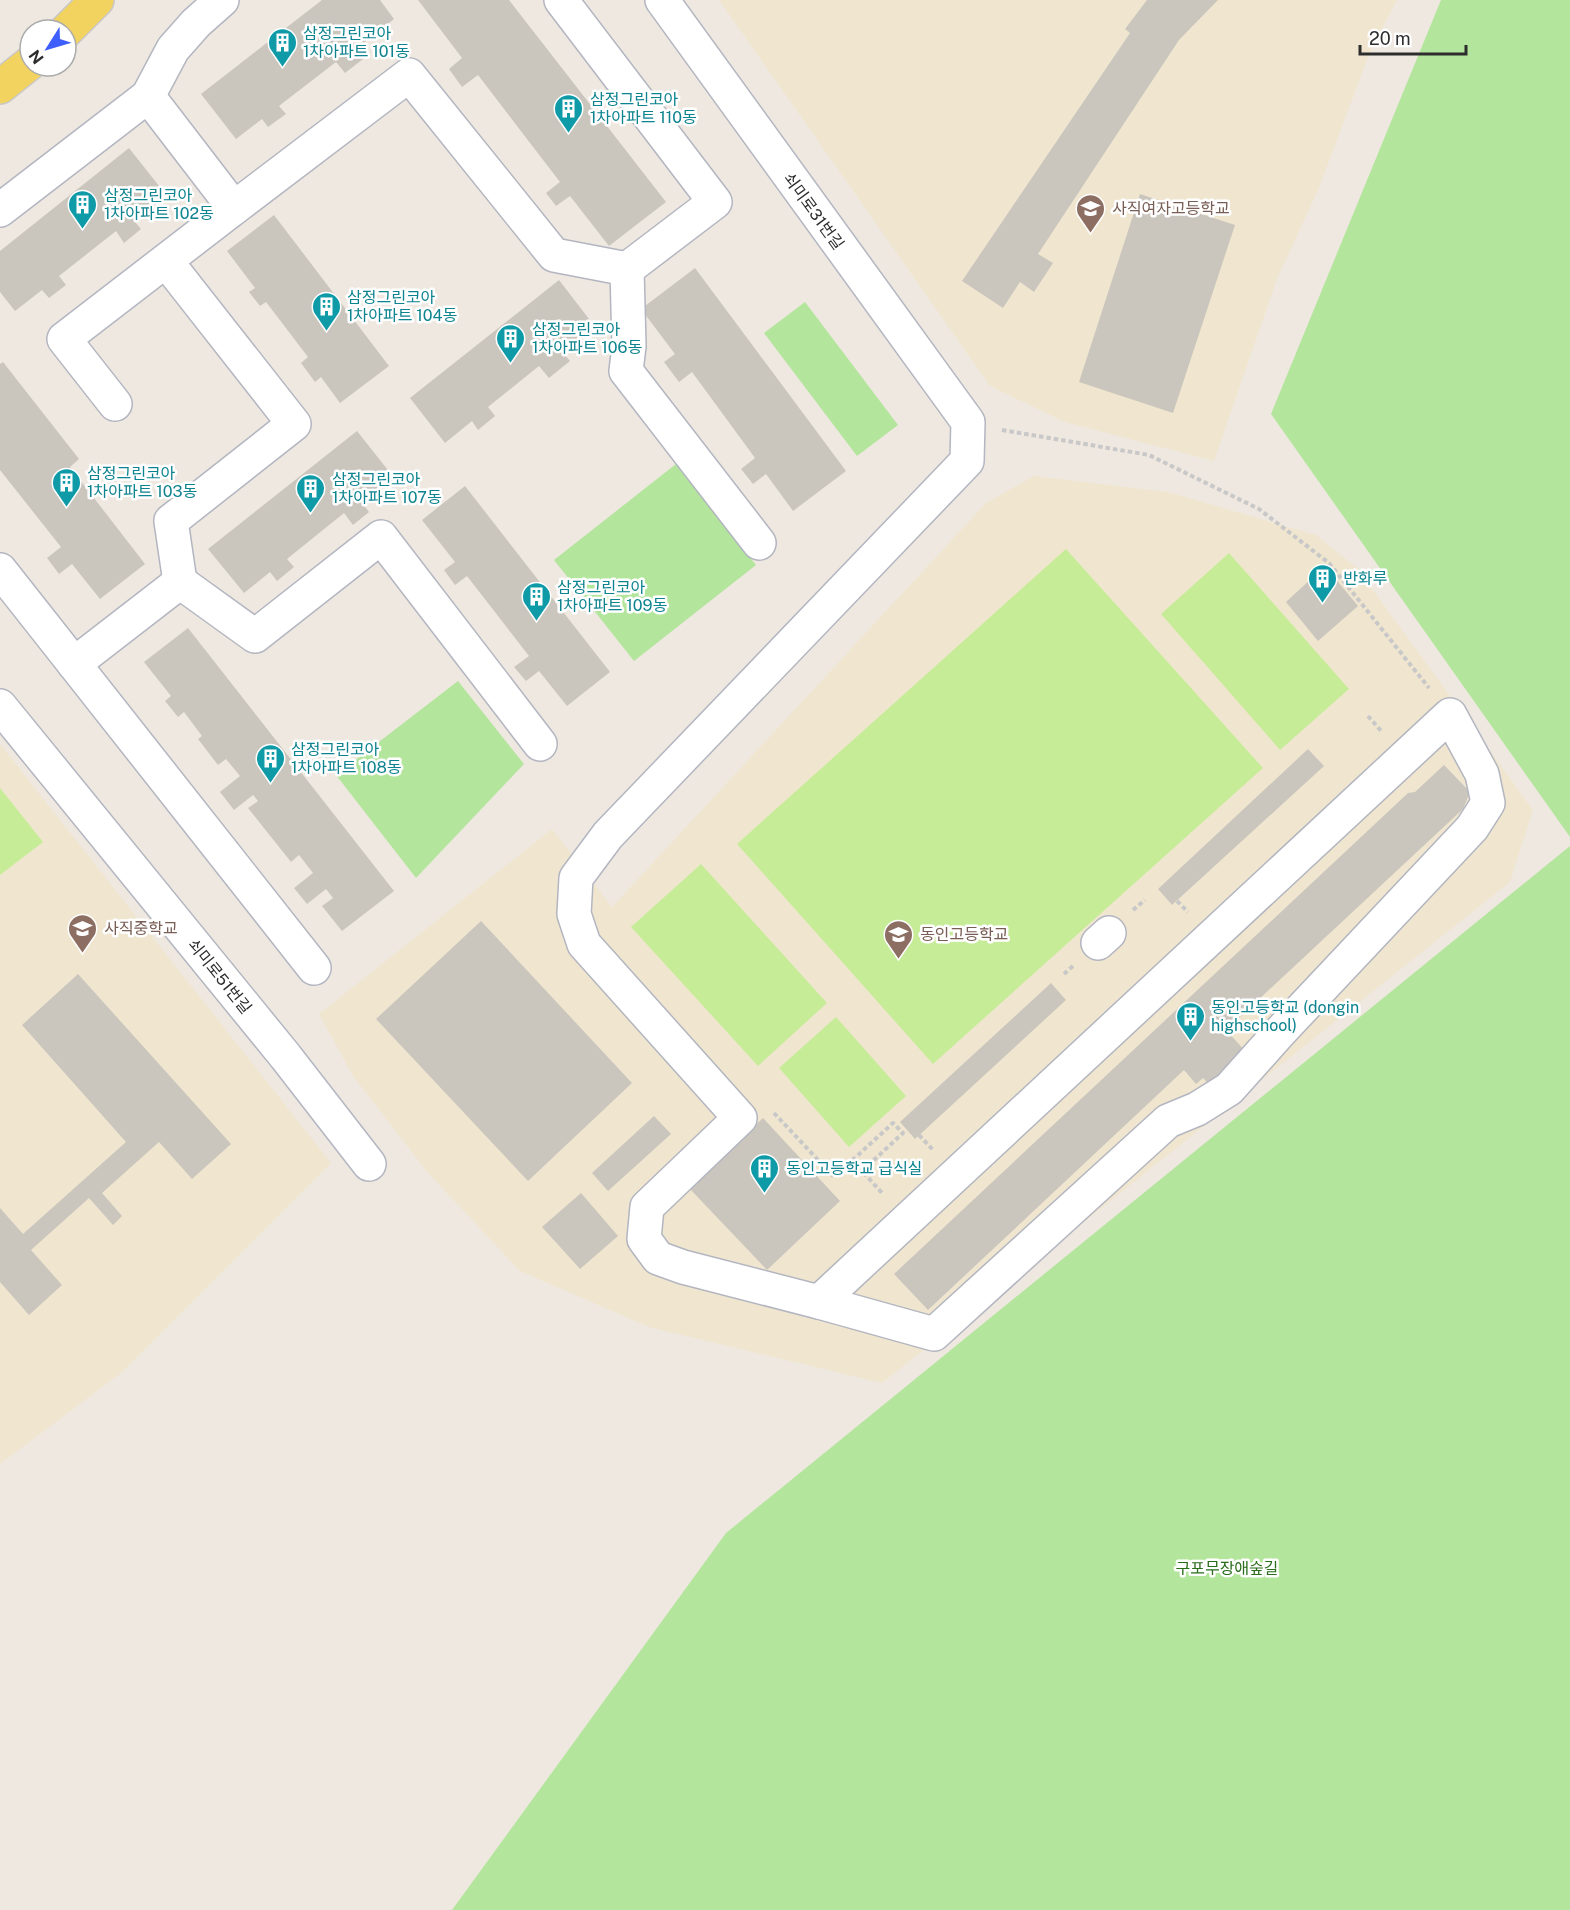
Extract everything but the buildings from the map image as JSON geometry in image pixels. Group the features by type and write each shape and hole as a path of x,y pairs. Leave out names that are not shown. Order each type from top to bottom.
{"main road":[{"path":"78,19 96,0"},
{"path":"0,87 18,73"}],"street":[{"path":"0,210 148,96 173,49 196,23 222,0"},
{"path":"115,404 64,339 409,75 554,255 627,269 715,202 561,0"},
{"name":"쇠미로31번길","path":"662,0 968,422 966,461 608,835 576,878 574,914 584,944 740,1118 647,1207 644,1239 658,1258 683,1267 819,1302"},
{"path":"148,96 234,208"},
{"path":"166,261 294,424 171,521 180,582 255,636 381,537 540,744"},
{"path":"627,269 629,346 626,371 759,543"},
{"path":"0,570 314,968"},
{"path":"75,664 180,582"},
{"name":"쇠미로51번길","path":"0,706 286,1057 369,1164"},
{"path":"1450,715 1482,774 1488,803 1472,828 1229,1089 1197,1109 1168,1120 934,1334 819,1302 1450,715"}],"path":[{"path":"1005,432 1149,455 1259,509 1329,563 1450,715"},
{"path":"769,1108 834,1177 893,1123 903,1133 862,1171 907,1220"}],"shaded area":[{"name":"사직여자고등학교","path":"719,0 1397,0 1371,50 1318,190 1277,279 1214,461 1065,422 990,386"},
{"name":"동인고등학교","path":"1034,476 1168,492 1316,535 1357,568 1533,810 1510,882 882,1383 649,1327 520,1271 428,1173 353,1076 319,1014 552,829 612,907 986,503"},
{"name":"사직중학교","path":"0,744 331,1163 121,1373 0,1464"}],"green space":[{"path":"1441,0 1570,0 1570,837 1271,414"},
{"path":"805,302 898,425 857,456 764,333"},
{"path":"676,464 756,565 634,661 554,560"},
{"path":"1066,549 1263,768 933,1064 737,844"},
{"path":"1229,553 1349,689 1280,750 1161,614"},
{"path":"458,681 524,764 416,878 336,775"},
{"path":"0,788 43,842 0,875"},
{"name":"구포무장애숲길","path":"1570,846 1570,1910 452,1910 726,1533"},
{"path":"701,864 827,1003 758,1066 631,927"},
{"path":"836,1017 906,1096 849,1147 779,1068"}],"place":[{"name":"삼정그린코아 1차아파트 101동","path":"282,68"},
{"name":"삼정그린코아 1차아파트 110동","path":"569,134"},
{"name":"삼정그린코아 1차아파트 102동","path":"83,230"},
{"name":"사직여자고등학교","path":"1091,234"},
{"name":"삼정그린코아 1차아파트 104동","path":"326,332"},
{"name":"삼정그린코아 1차아파트 106동","path":"511,364"},
{"name":"삼정그린코아 1차아파트 103동","path":"66,508"},
{"name":"삼정그린코아 1차아파트 107동","path":"311,514"},
{"name":"반화루","path":"1322,604"},
{"name":"삼정그린코아 1차아파트 109동","path":"536,622"},
{"name":"삼정그린코아 1차아파트 108동","path":"270,784"},
{"name":"사직중학교","path":"83,954"},
{"name":"동인고등학교","path":"899,960"},
{"name":"동인고등학교 (dongin highschool)","path":"1190,1042"},
{"name":"동인고등학교 급식실","path":"765,1194"}]}
